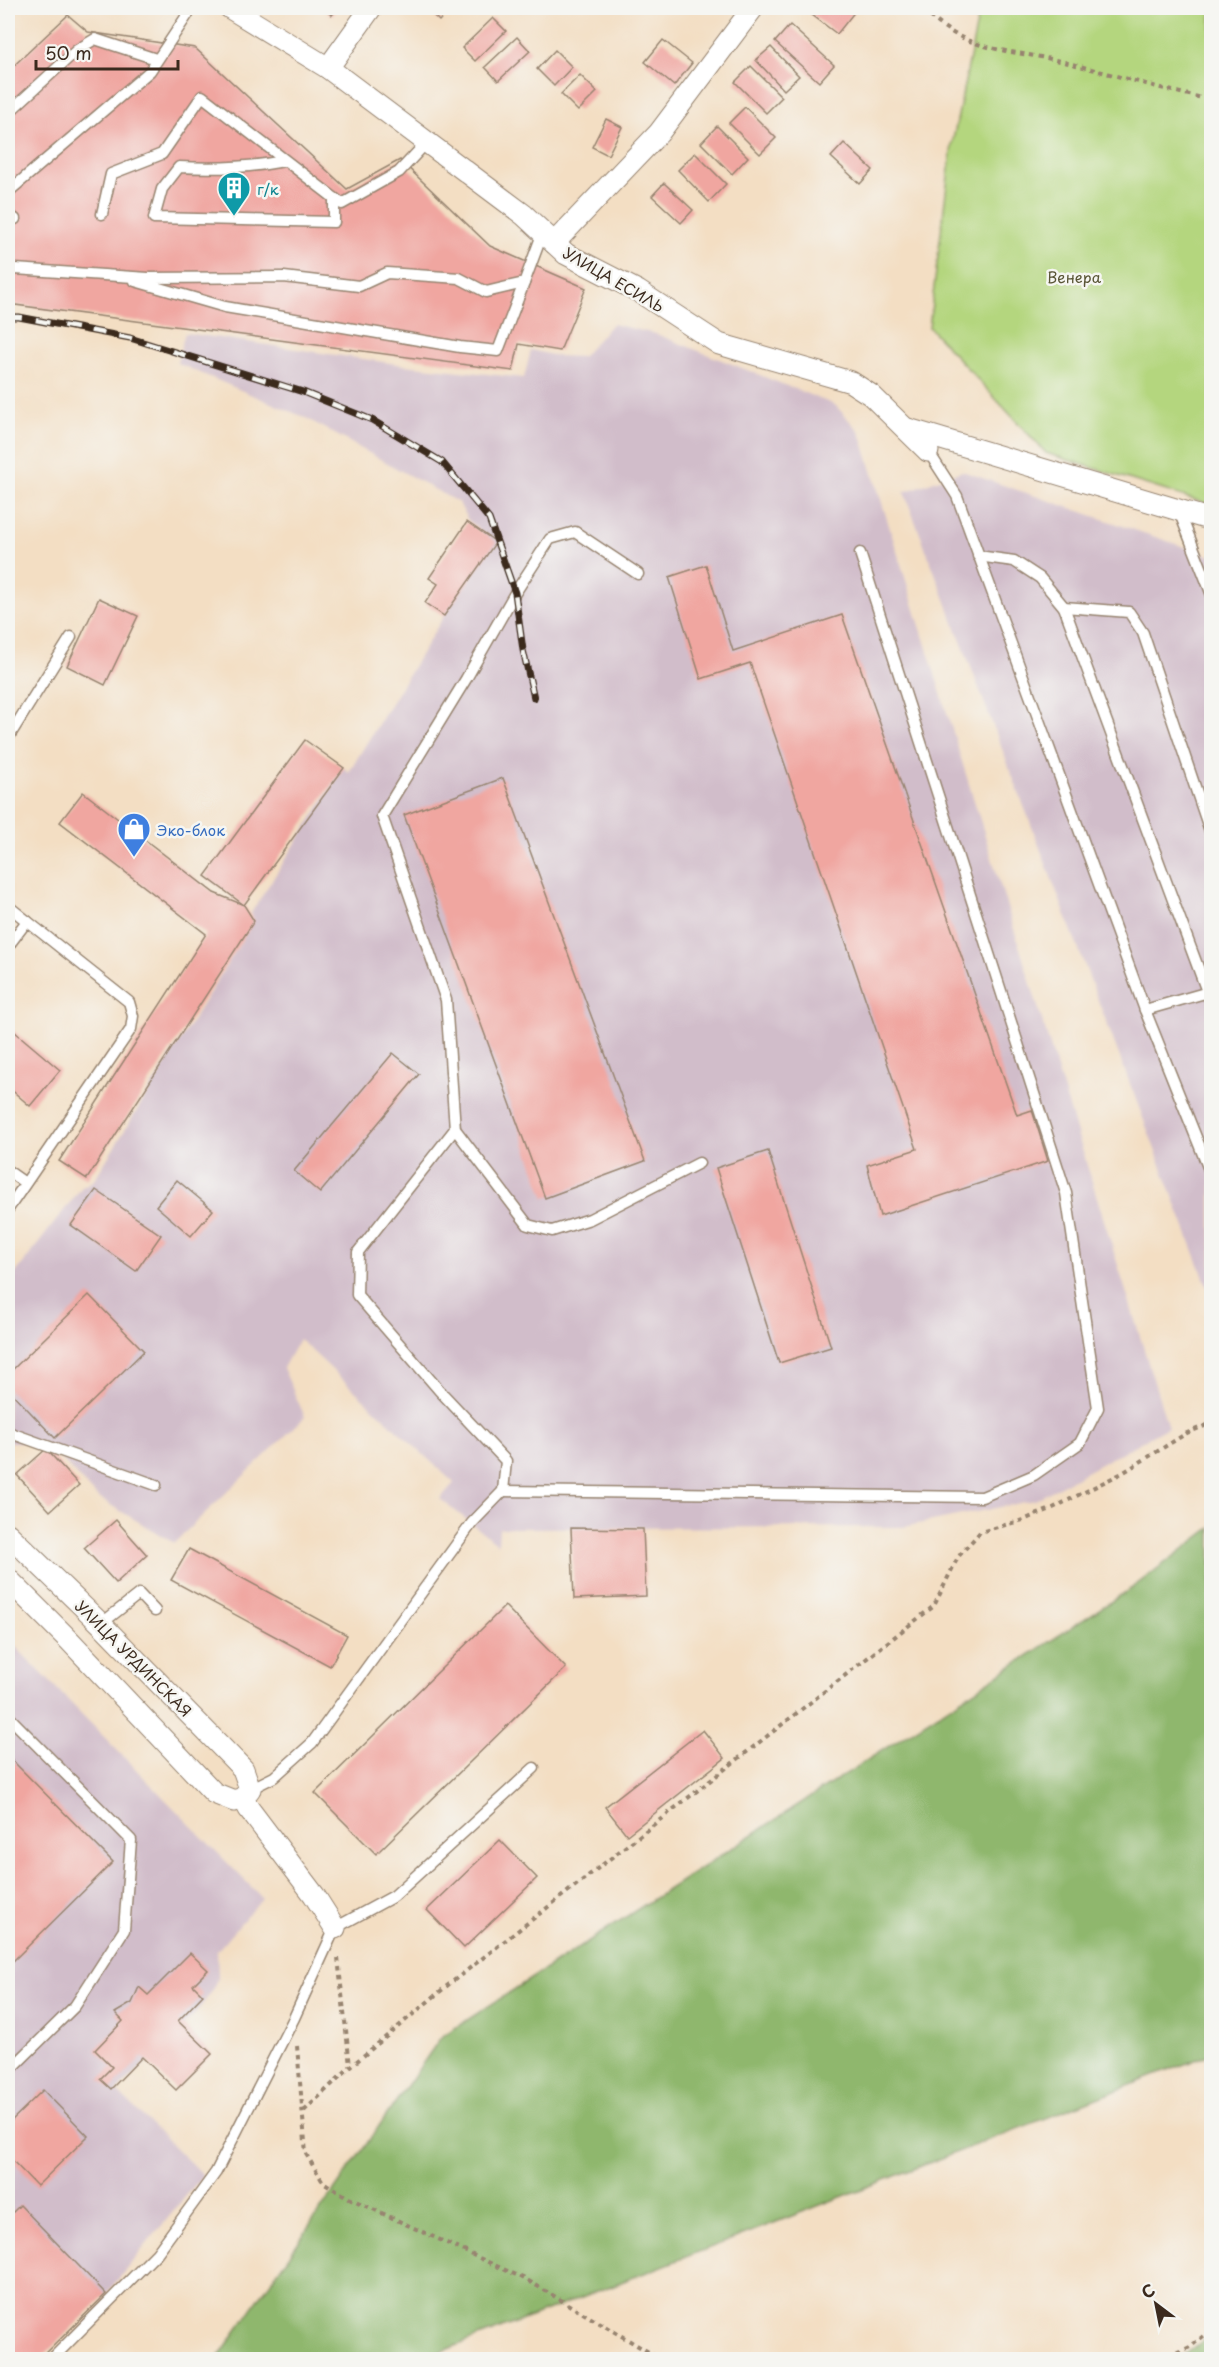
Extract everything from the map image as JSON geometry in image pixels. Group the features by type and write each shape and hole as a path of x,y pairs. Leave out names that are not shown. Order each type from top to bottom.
{"street":[{"name":"УЛИЦА ЕСИЛЬ","path":"230,8 328,68 524,215 566,254 638,291 719,344 851,382 871,395 928,451"},
{"path":"328,68 371,8"},
{"path":"548,237 659,133 753,8"},
{"path":"904,428 1212,520"},
{"name":"УЛИЦА УРДИНСКАЯ","path":"8,1534 101,1624 243,1769 247,1793 262,1827 314,1895 335,1928"},
{"path":"8,1579 214,1793 234,1801 247,1793"}],"lane":[{"path":"8,192 150,71 192,8"},
{"path":"8,113 77,50 95,39 156,59"},
{"path":"102,214 111,174 162,153 202,96 342,204 399,172 427,142"},
{"path":"162,153 179,167 214,169 253,166 284,160"},
{"path":"179,167 162,189 154,218 334,222 334,198"},
{"path":"115,275 225,307 460,347 498,351 524,283 548,237"},
{"path":"8,272 15,269 148,278 284,277 359,286 387,273 459,278 486,292 524,283"},
{"path":"928,451 957,496 1145,1011 1212,1177"},
{"path":"1179,511 1212,595"},
{"path":"638,574 575,532 550,539 515,592 466,679 382,816 446,1000 455,1129 528,1225 552,1231 590,1219 699,1163"},
{"path":"503,1491 982,1497 1034,1475 1080,1443 1098,1408 1066,1193 860,552"},
{"path":"978,556 1014,561 1040,578 1064,607 1212,1005"},
{"path":"1064,607 1130,612 1143,633 1212,837"},
{"path":"8,738 71,637"},
{"path":"8,906 129,1002 133,1016 131,1029 8,1209"},
{"path":"8,946 27,921"},
{"path":"1145,1011 1209,992"},
{"path":"247,1793 274,1777 312,1743 472,1523 503,1491 507,1461 439,1390 357,1295 358,1252 455,1129"},
{"path":"8,1171 25,1183"},
{"path":"8,1432 156,1485"},
{"path":"101,1624 139,1594 155,1611"},
{"path":"8,1716 131,1839 124,1930 75,2006 8,2072"},
{"path":"51,2360 157,2253 216,2172 294,2018 335,1928 394,1896 534,1768"}],"path":[{"path":"929,8 928,14 943,29 991,50 1062,61 1212,100"},
{"path":"304,2111 350,2067 443,1989 934,1606 958,1557 980,1532 1023,1520 1051,1509 1124,1472 1187,1432 1212,1423"},
{"path":"335,1928 350,2067"},
{"path":"294,2018 306,2154 323,2182 349,2198 527,2280 662,2360"},
{"path":"1161,2360 1190,2347 1212,2329"}],"shaded area":[{"path":"612,324 656,334 835,405 860,432 1168,1427 1035,1500 903,1527 499,1528 498,1544 440,1499 454,1483 299,1339 283,1368 305,1417 174,1543 97,1497 57,1454 29,1442 8,1442 8,1283 82,1187 94,1180 254,921 251,913 344,768 349,772 444,616 495,542 468,520 459,503 306,418 177,363 185,333 404,365 524,378 531,350 556,356 582,357"},
{"path":"962,471 1211,556 1211,1296 904,492"},
{"path":"8,1639 262,1898 217,1951 218,1976 213,1990 196,2013 117,2091 203,2175 106,2294 39,2360 8,2359"}],"green space":[{"name":"Венера","path":"980,8 1211,8 1211,505 1046,453 929,327 952,145"},
{"path":"1211,1528 1211,2054 422,2359 217,2359 441,2037 1132,1588"},
{"path":"1211,2334 1211,2359 1180,2359"}],"building":[{"path":"321,8 338,8 332,15"},
{"path":"426,8 451,8 439,21"},
{"path":"803,8 853,8 856,10 837,34"},
{"name":"г/к","path":"68,15 88,32 195,48 347,189 400,160 490,246 586,288 560,351 519,344 513,371 8,304 8,71"},
{"path":"493,18 506,31 475,61 462,48"},
{"path":"790,25 834,65 819,82 775,42"},
{"path":"517,37 530,51 498,81 485,67"},
{"path":"663,40 692,63 674,86 645,62"},
{"path":"771,47 799,76 784,90 756,60"},
{"path":"555,50 572,67 554,86 537,69"},
{"path":"751,66 782,97 766,113 735,82"},
{"path":"580,75 597,92 578,111 561,94"},
{"path":"745,107 776,138 760,154 729,123"},
{"path":"606,119 622,127 608,155 592,147"},
{"path":"717,126 748,157 732,174 701,143"},
{"path":"844,143 873,170 860,184 831,157"},
{"path":"695,153 726,184 709,202 678,170"},
{"path":"664,183 693,210 681,223 652,196"},
{"path":"467,522 496,542 444,616 425,603 438,584 429,578"},
{"path":"706,565 733,651 842,615 1017,1115 1032,1110 1048,1161 880,1216 867,1165 917,1149 750,663 701,679 669,577"},
{"path":"99,598 138,616 105,685 67,666"},
{"path":"305,740 344,768 244,905 205,876"},
{"path":"503,778 645,1161 545,1198 404,815"},
{"path":"83,792 214,893 244,905 254,921 87,1179 59,1161 206,934 60,822"},
{"path":"8,1026 60,1070 30,1106 8,1087"},
{"path":"393,1053 419,1074 320,1193 294,1171"},
{"path":"768,1151 831,1347 779,1363 716,1168"},
{"path":"177,1180 213,1210 191,1236 156,1206"},
{"path":"96,1190 161,1235 136,1271 71,1225"},
{"path":"89,1295 144,1351 55,1438 8,1389 8,1374"},
{"path":"46,1449 79,1485 50,1511 17,1475"},
{"path":"116,1520 147,1555 116,1583 84,1548"},
{"path":"571,1528 643,1529 646,1596 574,1599"},
{"path":"189,1549 347,1635 330,1666 171,1580"},
{"path":"505,1606 566,1668 376,1854 315,1793"},
{"path":"703,1730 725,1758 627,1835 605,1807"},
{"path":"8,1756 113,1862 8,1966"},
{"path":"500,1840 537,1878 464,1948 427,1910"},
{"path":"190,1953 208,1970 193,1985 203,1995 178,2021 212,2054 176,2090 142,2057 111,2089 100,2079 112,2067 95,2050 123,2021 115,2013 132,2003 139,1987 148,1995"},
{"path":"43,2090 88,2136 37,2186 8,2156 8,2124"},
{"path":"20,2205 106,2294 39,2360 20,2360 8,2346 8,2217"}],"railway":[{"path":"8,317 19,317 130,338 303,392 372,420 442,462 489,519 515,593 523,650 534,698"}],"place":[{"name":"г/к","path":"234,217"},
{"name":"Эко-блок","path":"134,858"}]}
